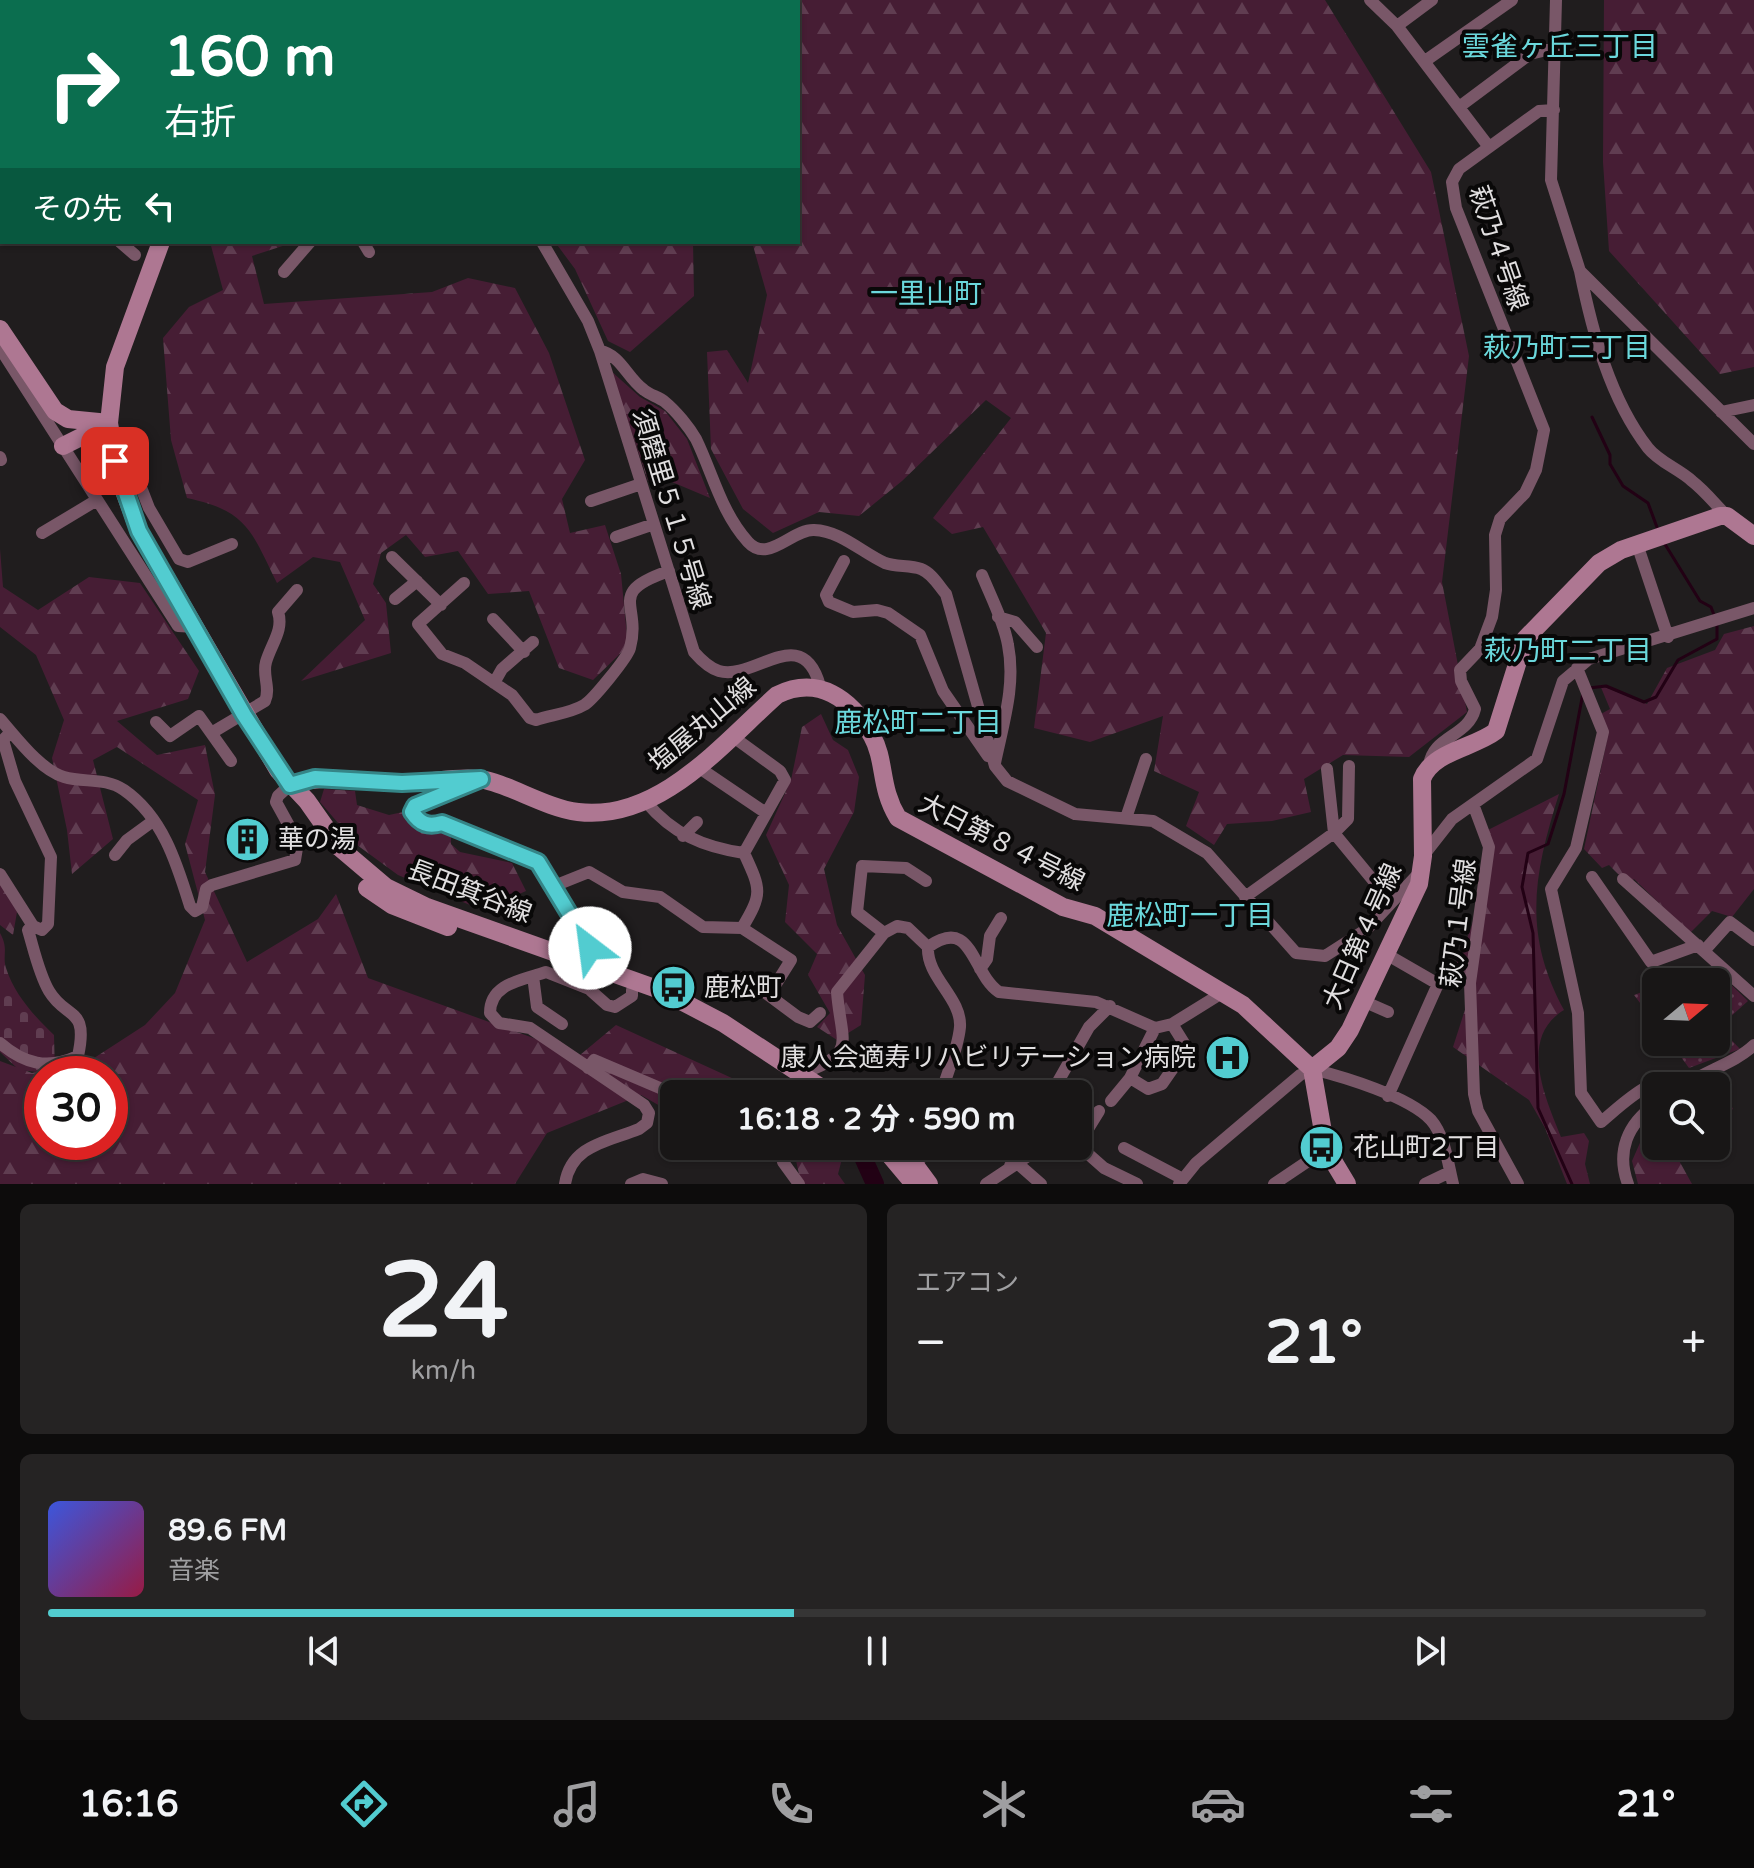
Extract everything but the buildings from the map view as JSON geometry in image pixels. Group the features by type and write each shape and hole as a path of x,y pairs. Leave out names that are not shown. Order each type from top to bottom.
{"street":[{"path":"1370,0 1397,26 1489,147 1539,111 1554,110"},
{"path":"1397,26 1432,0"},
{"path":"1425,61 1512,0"},
{"path":"1556,0 1551,180 1580,271 1589,319 1611,377 1650,451 1692,480 1727,516 1754,536"},
{"path":"1459,107 1530,54 1555,48"},
{"name":"萩乃４号線","path":"1429,766 1436,746 1467,726 1473,718 1475,709 1461,681 1460,670 1480,649 1492,617 1497,579 1495,535 1500,519 1525,493 1536,470 1544,430 1456,208 1452,182 1459,169 1489,147"},
{"path":"122,244 135,255"},
{"name":"長田箕谷線","path":"160,244 120,349 109,423 118,475 136,526 244,715 290,785 299,805 336,858 363,885 392,905 423,919 632,990 711,1027 791,1080"},
{"path":"284,272 308,244"},
{"name":"須磨里５１５号線","path":"543,244 588,321 600,351 694,652 720,672 735,672 788,654 799,657 816,673 820,686"},
{"path":"1580,271 1754,444"},
{"path":"0,329 55,411 68,419 109,423"},
{"path":"0,348 178,626 196,627"},
{"path":"600,351 611,353 643,390 664,401 695,438 718,497 749,543 760,550 772,549 804,531 817,530 848,540 887,564 922,569 934,579 946,594 995,766"},
{"path":"0,375 12,366"},
{"path":"1721,412 1754,405"},
{"path":"63,446 109,423"},
{"path":"118,475 135,472 149,508 179,559 188,562 232,544"},
{"path":"591,501 641,484"},
{"path":"42,533 97,500"},
{"path":"1429,766 1496,731 1525,639 1599,563 1661,535 1727,516"},
{"path":"616,537 654,524"},
{"path":"1637,544 1668,637"},
{"path":"392,557 441,605"},
{"path":"844,561 826,595 829,602 853,612 877,610 888,613 920,635 943,691 1007,781 1075,814 1153,821 1207,853 1296,953 1312,956 1325,956 1367,929 1422,863 1452,819 1537,759 1563,681 1577,668 1589,659 1754,608"},
{"path":"464,583 418,624 442,654 465,663 512,695 530,718 536,720 585,705 629,651 630,598 634,588 644,580 669,571"},
{"path":"982,575 1008,643 1011,687 995,766"},
{"path":"395,599 417,581"},
{"path":"213,732 265,701 269,692 266,663 281,623 278,612 297,590"},
{"path":"998,617 1015,622 1037,647"},
{"path":"493,619 529,647 502,669 494,683"},
{"path":"1577,668 1603,732 1576,848 1551,889 1578,1013 1581,1093 1601,1122 1642,1088"},
{"name":"塩屋丸山線","path":"290,785 315,778 402,783 481,779 577,812 609,812 646,802 698,767 777,695 791,688 820,686"},
{"name":"大日第８４号線","path":"820,686 839,695 872,736 887,801 898,818 1063,907 1095,916 1243,1005 1312,1069"},
{"path":"156,722 170,736 199,716 231,761"},
{"path":"0,719 63,777 96,779 123,790 153,821 173,852 190,906 195,911 202,907 206,889 212,885 295,860 298,842 276,802 290,785"},
{"path":"0,874 33,926 42,930 48,924 51,857 15,781 3,740 11,732"},
{"path":"732,736 780,771 785,780 744,853"},
{"path":"1126,818 1146,759"},
{"path":"1245,897 1328,834 1334,833 1348,819 1349,766"},
{"name":"大日第４号線","path":"1312,1069 1338,1048 1386,954 1422,863 1422,779 1429,766"},
{"path":"698,767 766,813"},
{"path":"1327,769 1334,833 1391,902"},
{"path":"481,779 415,806 412,812 418,821 431,826 442,823 538,862 590,948 592,964"},
{"name":"長田箕谷線","path":"290,785 307,801 351,860 386,887 427,907 592,964 695,1006 809,1080"},
{"path":"646,802 683,836 716,849 744,853"},
{"name":"萩乃１号線","path":"1473,804 1489,847 1470,983 1474,1094 1478,1111 1518,1184"},
{"path":"115,855 127,840 153,821"},
{"path":"683,836 697,822"},
{"path":"742,928 759,901 759,883 744,853"},
{"path":"884,933 857,912 862,866 906,868 926,881"},
{"path":"554,886 589,872 623,892 660,897 703,927 742,928 791,960 769,995"},
{"path":"1592,877 1651,962 1701,948 1730,922 1754,940"},
{"path":"1623,879 1754,996"},
{"path":"980,969 987,959 990,936 1001,918"},
{"path":"0,1043 29,1064 65,1062 78,1056 82,1038 78,1019 50,994 28,930 33,926"},
{"path":"800,1074 833,1061 843,1050 845,1037 837,992 884,933 897,926 908,928 928,947 928,960 956,1010 960,1026 945,1080"},
{"path":"928,947 952,936 971,949 988,984 999,992 1110,1006 1155,1028 1172,1024 1222,993"},
{"path":"1386,954 1438,984 1388,1096"},
{"path":"565,1184 572,1160 582,1151 639,1129 647,1123 649,1113 530,1028 499,1023 490,1013 490,1004 494,993 503,986 546,972 589,989 615,1007 632,996 632,990"},
{"path":"533,976 537,1007 562,1024"},
{"path":"744,977 798,1017 810,1022 820,1013"},
{"path":"1363,1001 1388,1012"},
{"path":"1059,1080 1089,1027 1110,1006"},
{"path":"1130,1078 1148,1089 1162,1084 1187,1048 1172,1024"},
{"path":"1111,1101 1130,1078 1155,1028"},
{"path":"1710,1072 1743,1055 1754,1045"},
{"path":"588,1068 594,1060 660,1088"},
{"path":"1312,1069 1326,1149 1347,1184"},
{"path":"1124,1148 1181,1182 1196,1163 1300,1075 1312,1069 1415,1107 1432,1122 1444,1145 1452,1178 1425,1184"},
{"path":"1092,1122 1099,1111"},
{"path":"1628,1184 1620,1163 1621,1153 1642,1116"},
{"path":"1274,1184 1326,1149"},
{"path":"1092,1157 1104,1168 1137,1184"},
{"path":"897,1160 929,1184"},
{"path":"1012,1166 1015,1160"},
{"path":"986,1184 1024,1160"},
{"path":"783,1162 799,1184"},
{"path":"1012,1166 1041,1184"},
{"path":"914,1175 938,1184"},
{"path":"631,1184 643,1179 662,1184"}],"green space":[{"path":"800,0 1325,0 1431,172 1469,356 1442,582 1467,712 1409,757 1343,755 1304,779 1311,812 1272,821 1227,824 1214,845 1186,826 1199,792 1154,771 1163,716 1090,742 1034,728 1046,633 983,527 952,534 933,518 1011,418 986,400 902,481 859,516 819,512 773,533 743,509 711,449 707,352 727,350 748,383 767,295 753,244 800,244"},
{"path":"1604,0 1754,0 1754,367 1720,374 1609,251 1603,162"},
{"path":"211,244 289,244 252,256 264,304 432,292 468,278 515,288 549,353 585,460 562,499 570,533 605,525 621,574 628,646 593,680 559,668 529,591 488,594 458,551 425,557 406,535 381,553 373,584 386,603 391,653 301,681 365,620 340,562 313,557 277,583 245,526 223,509 187,498 171,440 163,338 189,307 223,290"},
{"path":"556,244 693,244 694,296 630,352 608,341 575,269"},
{"path":"611,371 640,397 665,411 687,439 710,498 672,482 648,481"},
{"path":"0,549 3,587 38,610 89,577 140,583 199,671 188,699 117,721 157,755 205,745 215,795 205,872 247,962 318,919 336,894 368,978 580,1055 616,1025 736,1080 660,1080 660,1106 641,1095 547,1133 515,1184 0,1184 0,1061 24,1070 24,1160 128,1160 128,1056 97,1056 145,1025 175,993 205,920 185,844 198,800 117,747 93,760 113,839 72,874 67,830 52,758 64,720 36,655 0,627"},
{"path":"1754,626 1754,889 1732,917 1712,911 1690,933 1634,879 1629,885 1609,865 1602,868 1584,849 1607,740 1599,715 1610,709 1600,685 1647,704 1667,668 1715,650 1724,634"},
{"path":"821,714 833,740 848,750 859,777 854,812 824,869 837,925 865,975 861,1025 837,1040 817,1027 830,1013 808,975 817,954 785,922 789,885 766,835 791,780 802,727"},
{"path":"324,789 355,791 357,805 389,815 403,812 414,824 451,830 451,844 460,852 512,863 526,891 510,898 495,888 480,892 470,905 398,875 357,845 320,802"},
{"path":"1559,794 1543,850 1536,903 1542,955 1564,1010 1550,1022 1542,1036 1539,1069 1561,1137 1584,1133 1589,1141 1585,1164 1590,1184 1567,1184 1545,1128 1529,1100 1453,1047 1471,991 1450,977 1478,907 1484,870 1484,832"},
{"path":"0,879 17,912 13,935 0,925"},
{"path":"0,933 6,968 14,987 54,1035 55,1056 24,1056 24,1071 19,1070 0,1052"},
{"path":"1730,984 1748,1001 1730,1017"},
{"path":"1642,992 1642,1006 1634,995"},
{"path":"1730,1039 1740,1049 1730,1053"},
{"path":"1680,1056 1721,1056 1689,1068"},
{"path":"1642,1138 1642,1160 1679,1160 1692,1184 1638,1184 1632,1161"},
{"path":"796,1160 842,1160 838,1174 845,1184 801,1184"}],"waterway":[{"path":"1592,417 1610,455 1610,464 1623,486 1648,503 1658,530"},
{"path":"1663,541 1700,601 1711,607 1714,615"},
{"path":"1589,688 1606,686 1644,702 1656,697 1678,660 1717,639 1717,622"},
{"path":"1572,1184 1538,1108 1533,933 1522,887 1528,853 1548,844 1564,794 1583,693"},
{"path":"864,1160 875,1184"}],"place":[{"name":"華の湯","path":"247,839"},
{"name":"鹿松町","path":"673,987"},
{"name":"康人会適寿リハビリテーション病院","path":"1227,1057"},
{"name":"花山町2丁目","path":"1322,1147"}],"district":[{"name":"雲雀ヶ丘三丁目","path":"1560,46"},
{"name":"一里山町","path":"926,293"},
{"name":"萩乃町三丁目","path":"1567,347"},
{"name":"萩乃町二丁目","path":"1568,650"},
{"name":"鹿松町二丁目","path":"918,722"},
{"name":"鹿松町一丁目","path":"1190,915"}],"route":[{"path":"115,461 125,500 146,544 244,715 290,785 315,778 402,783 481,779 415,806 412,812 418,821 431,826 442,823 538,862 590,948"}]}
